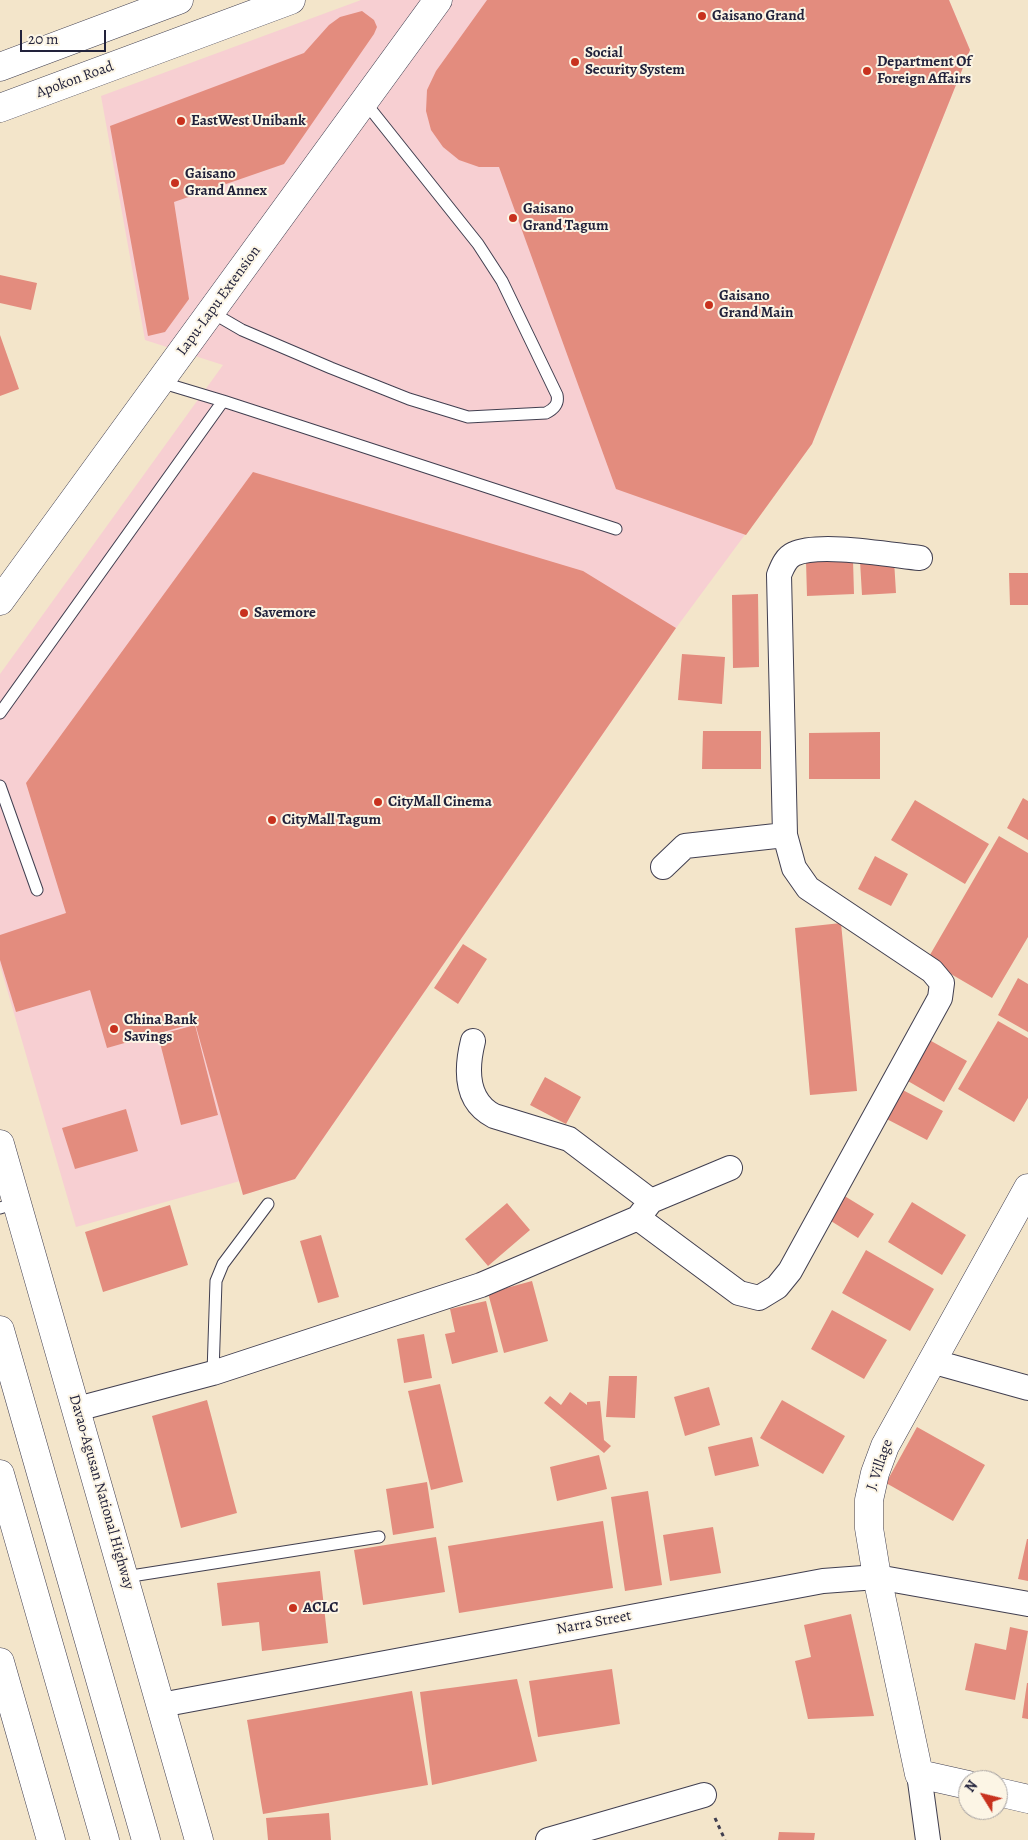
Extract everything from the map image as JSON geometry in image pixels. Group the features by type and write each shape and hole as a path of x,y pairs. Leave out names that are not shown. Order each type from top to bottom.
{"main road":[{"path":"0,67 179,0"},
{"name":"Apokon Road","path":"0,108 291,0"},
{"name":"Lapu-Lapu Extension","path":"0,601 438,0"},
{"name":"Davao-Agusan National Highway","path":"0,1144 8,1206 77,1409 200,1840"},
{"name":"J. Village","path":"919,1774 877,1577 869,1528 869,1500 874,1472 885,1446 931,1361 1028,1188"},
{"path":"0,1330 146,1840"},
{"path":"0,1474 105,1840"},
{"path":"0,1662 51,1840"},
{"path":"919,1774 958,1783"},
{"path":"1008,1794 1028,1799"}],"street":[{"path":"473,1042 468,1060 470,1088 485,1112 569,1138 644,1210 739,1293 759,1298 777,1288 790,1271 940,998 942,983 932,971 808,888 794,868 785,835 779,576 782,566 794,554 808,550 849,550 920,558"},
{"path":"663,867 685,846 785,835"},
{"path":"77,1409 213,1373 481,1285 730,1168"},
{"path":"931,1361 1028,1388"},
{"name":"Narra Street","path":"161,1705 775,1588 823,1581 877,1577 1028,1604"},
{"path":"919,1774 928,1840"},
{"path":"548,1840 704,1795"}],"lane":[{"path":"211,312 242,330 331,368 409,399 468,417 546,413 556,405 558,401 557,395 502,280 478,244 364,101"},
{"path":"160,382 616,529"},
{"path":"0,712 223,401"},
{"path":"0,786 37,890"},
{"path":"213,1373 216,1281 223,1264 268,1204"},
{"path":"125,1577 379,1537"}],"shaded area":[{"path":"361,0 949,0 970,50 812,444 676,628 295,1179 243,1195 240,1181 76,1227 0,965 0,674 223,365 145,340 101,96"}],"building":[{"name":"Gaisano Grand Main","path":"487,0 949,0 970,50 812,444 746,535 616,489 499,167 479,167 459,160 443,147 431,130 426,111 427,90 436,71"},
{"name":"Gaisano Grand Annex","path":"362,11 374,20 377,27 374,34 284,164 174,202 189,299 165,332 148,336 110,126 304,53 329,25 340,17"},
{"path":"0,275 37,283 31,310 0,303"},
{"path":"0,335 19,389 0,396"},
{"name":"CityMall Tagum","path":"253,472 583,571 676,628 295,1179 243,1195 195,1023 107,1048 90,990 16,1012 0,960 0,935 66,913 26,783"},
{"path":"853,560 854,594 807,596 806,561"},
{"path":"894,560 896,593 862,595 860,561"},
{"path":"1009,573 1028,573 1028,605 1010,605"},
{"path":"758,594 759,667 733,668 732,595"},
{"path":"682,654 725,657 722,704 678,700"},
{"path":"703,731 761,731 761,769 702,769"},
{"path":"880,732 880,779 809,779 809,733"},
{"path":"1023,798 1028,801 1028,840 1007,828"},
{"path":"915,800 989,844 965,884 891,840"},
{"path":"999,836 1028,853 1028,937 992,998 927,960"},
{"path":"875,856 908,874 891,906 858,889"},
{"path":"841,923 857,1091 810,1095 795,928"},
{"path":"463,944 487,959 458,1004 434,988"},
{"path":"1018,978 1028,984 1028,1032 998,1015"},
{"path":"998,1021 1028,1038 1028,1098 1014,1122 958,1089"},
{"path":"195,1025 218,1115 181,1125 158,1035"},
{"path":"924,1037 967,1061 944,1102 901,1077"},
{"path":"545,1077 581,1097 566,1124 530,1105"},
{"path":"895,1086 943,1111 927,1140 879,1115"},
{"path":"126,1109 138,1151 75,1169 62,1128"},
{"path":"838,1192 874,1214 858,1238 823,1216"},
{"path":"912,1202 966,1235 942,1275 888,1242"},
{"path":"507,1203 530,1230 488,1266 465,1239"},
{"path":"170,1205 188,1265 103,1292 85,1232"},
{"path":"321,1235 339,1297 318,1303 300,1241"},
{"path":"866,1250 934,1289 910,1331 842,1293"},
{"path":"532,1281 548,1341 504,1353 488,1293"},
{"path":"486,1301 498,1352 452,1364 445,1334 455,1332 450,1309"},
{"path":"832,1310 887,1340 864,1379 811,1349"},
{"path":"424,1334 432,1378 404,1383 397,1339"},
{"path":"609,1376 637,1376 635,1418 606,1417"},
{"path":"440,1384 463,1482 431,1490 408,1391"},
{"path":"709,1387 720,1425 685,1436 674,1397"},
{"path":"570,1392 587,1405 587,1402 600,1401 604,1440 611,1446 604,1453 544,1403 550,1396 561,1405"},
{"path":"207,1400 237,1513 181,1528 152,1416"},
{"path":"782,1400 845,1436 823,1474 760,1438"},
{"path":"917,1427 985,1465 953,1521 886,1483"},
{"path":"752,1437 759,1466 715,1476 708,1447"},
{"path":"599,1455 607,1489 557,1501 550,1467"},
{"path":"427,1482 434,1528 393,1535 386,1489"},
{"path":"648,1491 662,1585 625,1591 611,1497"},
{"path":"603,1521 613,1588 459,1613 448,1546"},
{"path":"713,1527 721,1573 670,1581 663,1535"},
{"path":"436,1537 445,1592 363,1605 354,1550"},
{"path":"1028,1539 1028,1581 1018,1579"},
{"path":"320,1571 328,1643 262,1651 259,1622 222,1626 217,1583"},
{"path":"851,1614 874,1716 808,1719 795,1661 811,1657 804,1625"},
{"path":"1010,1627 1028,1631 1015,1700 965,1690 975,1643 1006,1650"},
{"path":"612,1669 620,1724 538,1737 529,1681"},
{"path":"517,1679 537,1761 432,1785 420,1692"},
{"path":"1028,1683 1028,1719 1022,1718"},
{"path":"412,1691 428,1785 263,1814 247,1720"},
{"path":"329,1813 331,1840 268,1840 266,1818"},
{"path":"779,1832 815,1833 814,1840 778,1840"}],"place":[{"name":"Gaisano Grand","path":"702,16"},
{"name":"Social Security System","path":"575,62"},
{"name":"Department Of Foreign Affairs","path":"867,71"},
{"name":"EastWest Unibank","path":"181,121"},
{"name":"Gaisano Grand Annex","path":"175,183"},
{"name":"Gaisano Grand Tagum","path":"513,218"},
{"name":"Gaisano Grand Main","path":"709,305"},
{"name":"Savemore","path":"244,613"},
{"name":"CityMall Cinema","path":"378,802"},
{"name":"CityMall Tagum","path":"272,820"},
{"name":"China Bank Savings","path":"114,1029"},
{"name":"ACLC","path":"293,1608"}]}
